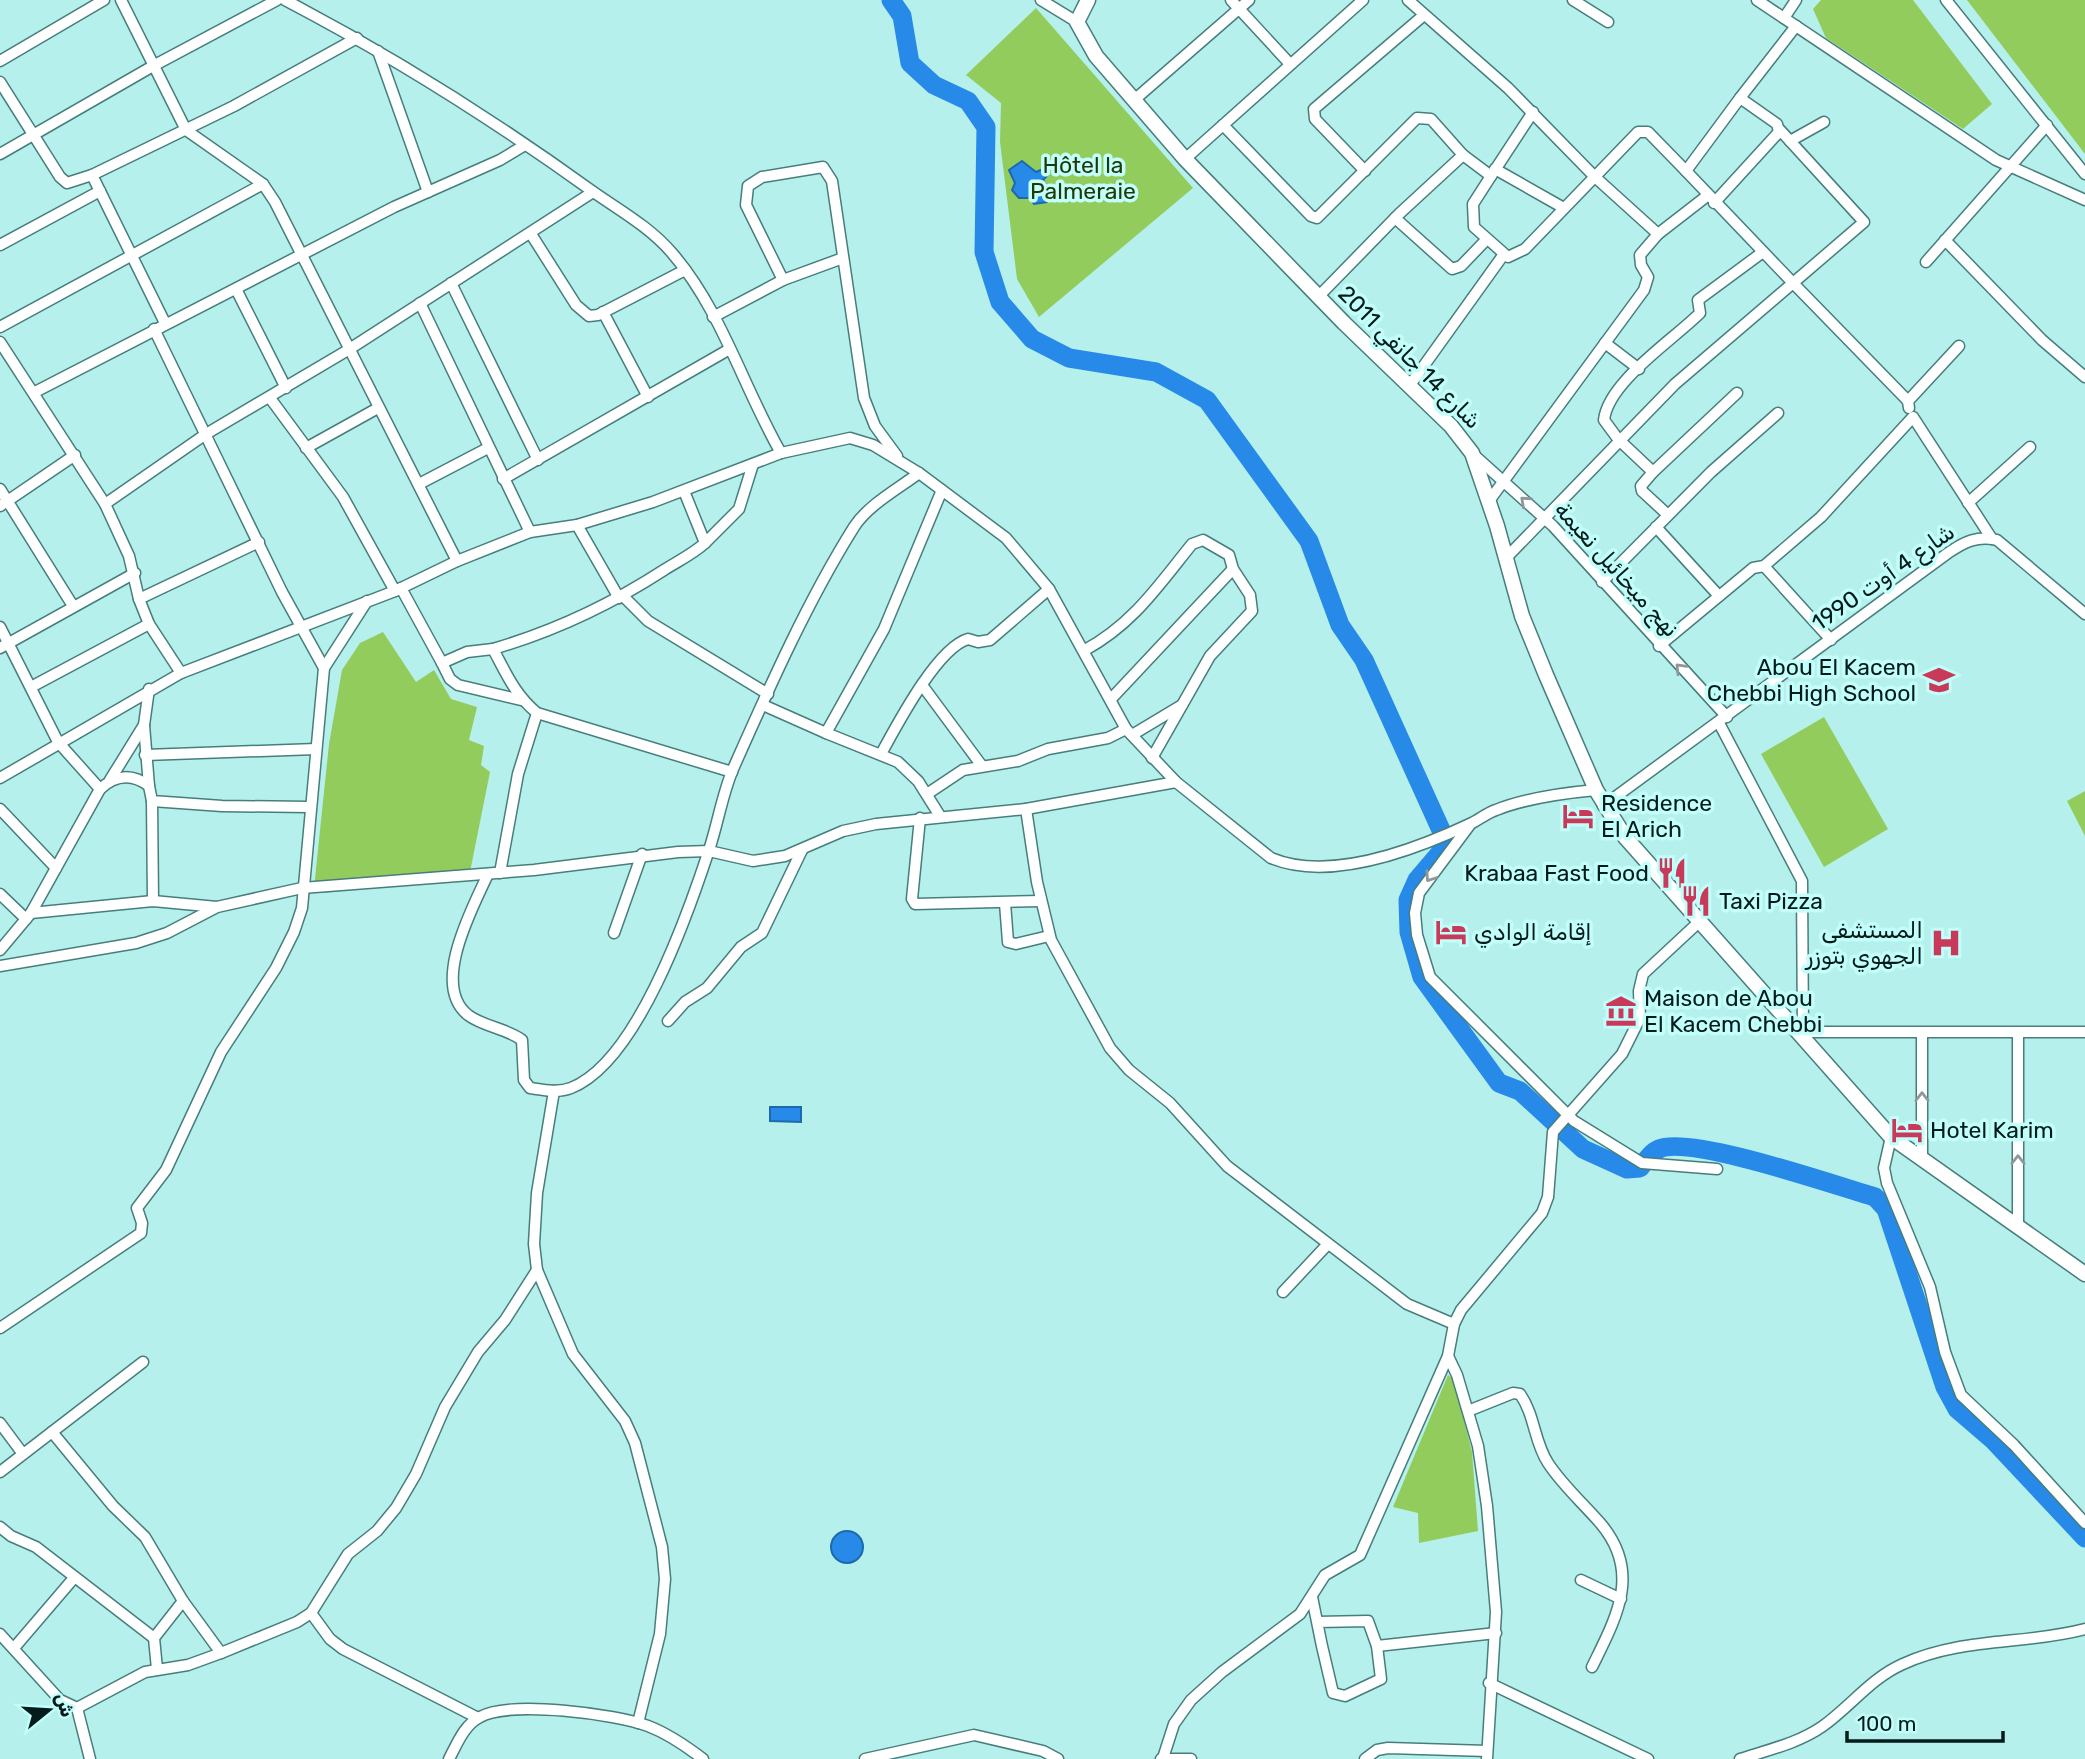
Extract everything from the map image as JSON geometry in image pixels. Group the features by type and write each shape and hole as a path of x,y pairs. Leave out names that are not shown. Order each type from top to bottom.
{"main road":[{"path":"1077,22 1088,0"},
{"name":"شارع 14 جانفي 2011","path":"1077,22 1088,46 1133,102 1185,159 1318,297 1451,426 1472,453 1489,501 1522,616 1595,790 1606,810 1891,1138 2085,1274"}],"street":[{"path":"0,61 104,0"},
{"path":"121,0 186,130 263,184 302,255 457,561"},
{"path":"0,154 153,66 278,0"},
{"path":"285,0 357,38 525,145 644,227 671,251 713,317 781,453"},
{"path":"1041,0 1077,22"},
{"path":"1230,0 1290,64"},
{"path":"1133,102 1249,0"},
{"path":"1185,159 1363,0"},
{"path":"1408,0 1533,112 1595,177 1658,234"},
{"path":"1573,0 1608,22"},
{"path":"1757,0 2008,166 2085,200"},
{"path":"1784,18 1796,0"},
{"path":"1946,0 2085,174"},
{"path":"1365,171 1315,119 1314,109 1424,15"},
{"path":"1686,171 1796,26"},
{"path":"0,82 60,177 67,183 92,175 186,130 357,38"},
{"path":"378,51 428,192"},
{"path":"1506,558 1542,517 1675,384 1864,222 1780,130 1740,98"},
{"path":"1533,112 1493,172 1473,208 1475,227 1486,240 1508,257 1518,254 1633,135 1643,130 1908,401 1913,417 1992,539"},
{"path":"1223,125 1317,218 1410,124 1422,117 1434,122 1463,155 1562,207"},
{"path":"1790,141 1824,122"},
{"path":"1926,262 2008,166 2048,125"},
{"path":"1489,501 1644,289 1648,277 1641,265 1640,255 1658,234 1711,199 1780,130"},
{"path":"35,392 165,323 428,192 500,160 525,145"},
{"path":"1318,297 1395,218 1463,155"},
{"path":"783,280 746,205 748,186 762,177 822,167 832,181 864,398 875,426 903,464"},
{"path":"92,175 165,323"},
{"path":"0,327 263,184"},
{"path":"0,245 100,191"},
{"path":"105,504 206,434 348,350 593,192"},
{"path":"1395,218 1452,269 1461,266 1486,240"},
{"path":"531,234 583,313 589,316 603,312 685,270"},
{"path":"1945,240 2042,340 2085,377"},
{"path":"1653,472 1606,426 1607,403 1639,369 1700,313 1698,300 1763,252"},
{"path":"1410,385 1504,254"},
{"path":"713,317 783,280 843,258"},
{"path":"451,283 538,460"},
{"path":"236,289 286,388"},
{"path":"420,303 530,532"},
{"path":"603,312 648,397"},
{"path":"154,329 301,628 324,668"},
{"path":"0,342 5,358 35,392 105,504 135,573 139,599 149,624 181,673"},
{"path":"1605,343 1639,369"},
{"path":"1908,401 1959,346"},
{"path":"503,479 729,350"},
{"path":"1668,514 1642,491 1641,486 1737,393"},
{"path":"270,398 358,521 450,679 458,685 521,701 537,713 732,772"},
{"path":"306,448 378,408"},
{"path":"1602,582 1668,514 1778,413"},
{"path":"1659,646 1752,568 1764,566 1821,517 1913,417"},
{"path":"0,778 149,689 181,673 398,589 457,561 530,532 577,525 684,491 781,453 850,438 873,445 919,473 1006,538 1049,589 1129,732 1176,782 1257,849 1284,863 1314,866 1352,863 1399,853 1472,823 1496,810 1595,790"},
{"path":"1968,503 2030,447"},
{"path":"419,484 488,448"},
{"name":"نهج ميخائيل نعيمة","path":"1472,453 1542,517 1723,720 1802,881 1803,1036"},
{"path":"4,504 75,455"},
{"path":"442,663 467,652 493,649 546,633 621,596 705,543 739,509 753,464"},
{"path":"537,713 494,874 457,941 455,998 467,1014 522,1040 526,1085 554,1091 572,1088 599,1070 633,1028 662,974 709,851 732,772 854,527 865,514 919,473"},
{"path":"0,489 4,504 73,606"},
{"path":"826,733 884,629 942,489"},
{"path":"684,491 705,543"},
{"path":"577,525 621,596 648,621 766,700 826,733 881,754 910,771 940,816"},
{"path":"1656,527 1719,596"},
{"name":"شارع 4 أوت 1990","path":"1606,810 1831,639 1958,546 1976,538 1992,539 2036,570 2085,614"},
{"path":"1084,650 1113,634 1130,620 1199,539 1229,555 1233,569 1250,595 1252,611 1210,656 1152,758"},
{"path":"139,599 259,542"},
{"path":"1764,566 1831,639"},
{"path":"1111,699 1233,569"},
{"path":"5,646 135,573"},
{"path":"881,754 922,685 953,646 968,639 978,642 990,640 1049,589"},
{"path":"0,1328 141,1233 142,1223 137,1208 166,1170 221,1052 276,968 298,920 324,668 367,601"},
{"path":"31,687 149,624"},
{"path":"0,627 5,646 31,687 58,742 100,789"},
{"path":"493,649 521,701"},
{"path":"922,685 982,766"},
{"path":"149,689 144,725 145,755 152,801 153,901"},
{"path":"927,794 957,772 1017,761 1042,751 1129,732 1182,705"},
{"path":"0,950 29,916 100,789 110,780 144,725"},
{"path":"145,755 316,749"},
{"path":"110,780 133,778 149,786"},
{"path":"0,966 136,943 167,933 217,906 302,888 494,874 642,855 709,851 753,861 802,850 855,828 920,818 1026,809 1176,782"},
{"path":"152,801 222,806 309,807"},
{"path":"0,808 56,868"},
{"path":"1026,809 1049,936 1098,1030 1129,1070 1161,1094 1227,1166 1407,1304 1454,1324"},
{"path":"920,818 912,902 920,905 1041,901"},
{"path":"1472,823 1446,853 1419,892 1415,913 1422,958 1430,977 1564,1118 1642,1163 1717,1169"},
{"path":"668,1021 685,1002 707,988 741,947 762,933 802,850"},
{"path":"614,933 642,855"},
{"path":"0,894 29,916 153,901 217,906"},
{"path":"1005,903 1008,942 1016,944 1049,936"},
{"path":"1191,1759 1162,1758 1174,1724 1191,1700 1222,1672 1291,1622 1312,1597 1325,1575 1354,1560 1364,1548 1448,1356 1454,1324 1469,1298 1542,1213 1548,1197 1553,1132 1622,1054 1640,1018 1639,991 1643,974 1700,921"},
{"path":"1803,1036 2085,1032"},
{"path":"2018,1033 2018,1228"},
{"path":"1922,1034 1922,1159"},
{"path":"554,1091 537,1193 534,1244 537,1270 573,1354 625,1421 630,1432 662,1548 665,1579 660,1634 638,1723"},
{"path":"1891,1138 1886,1154 1887,1183 1930,1287 1945,1352 1961,1395 2014,1445 2085,1523"},
{"path":"1283,1292 1328,1244"},
{"path":"77,1708 157,1669 188,1665 221,1653 297,1622 311,1613 348,1554 377,1531 396,1508 416,1474 445,1407 478,1352 505,1320 537,1270"},
{"path":"1365,1759 1377,1750 1388,1748 1487,1755 1489,1683 1496,1633 1484,1474 1468,1411 1448,1356"},
{"path":"0,1472 143,1362"},
{"path":"1468,1411 1513,1393 1520,1394 1528,1408 1544,1457 1615,1544 1622,1561 1621,1599 1592,1667"},
{"path":"0,1423 23,1454"},
{"path":"52,1432 113,1506 145,1537 183,1601 221,1653"},
{"path":"0,1527 8,1535 36,1547 154,1638"},
{"path":"14,1648 73,1578"},
{"path":"1581,1580 1621,1599"},
{"path":"1312,1597 1317,1622 1335,1696 1345,1696 1381,1679 1377,1646 1368,1621 1317,1622"},
{"path":"157,1669 154,1638 183,1601"},
{"path":"311,1613 330,1639 344,1649 478,1718"},
{"path":"1740,1759 1796,1741 1823,1726 1857,1694 1904,1663 1993,1640 2061,1636 2085,1629"},
{"path":"1377,1646 1496,1633"},
{"path":"0,1634 60,1700 77,1708"},
{"path":"1489,1683 1648,1759"},
{"path":"77,1708 90,1759"},
{"path":"449,1759 469,1725 478,1718 500,1711 541,1709 638,1723 669,1735 703,1759"},
{"path":"865,1759 974,1735 1043,1751 1058,1759"}],"green space":[{"path":"1821,0 1913,0 1992,104 1963,129 1826,38 1813,9"},
{"path":"1967,0 2085,0 2085,154"},
{"name":"Hôtel la Palmeraie","path":"1036,8 1193,188 1039,317 1017,279 1000,142 1001,103 966,75"},
{"path":"383,632 416,682 434,670 451,699 477,707 469,740 484,746 481,765 490,772 469,877 323,893 314,888 329,744 342,670 360,643"},
{"path":"1824,717 1888,829 1824,867 1761,754"},
{"path":"2085,791 2085,836 2067,801"},
{"path":"1448,1375 1454,1380 1472,1452 1478,1531 1419,1543 1418,1513 1393,1507"}],"water":[{"path":"1022,161 1036,172 1043,169 1048,175 1043,180 1052,193 1047,202 1034,204 1030,198 1019,198 1012,190 1015,183 1009,170"},
{"path":"770,1107 801,1107 801,1122 770,1121"},
{"path":"847,1531 858,1536 863,1547 858,1558 847,1563 836,1558 831,1547 836,1536"}],"waterway":[{"path":"891,0 902,16 910,63 934,85 968,101 986,127 984,252 1000,302 1032,339 1069,358 1156,372 1207,400 1309,541 1340,625 1364,660 1441,830 1443,841 1440,853 1417,880 1408,900 1409,932 1422,977 1499,1083 1520,1091 1583,1149 1627,1169 1640,1168 1659,1149 1700,1149 1764,1164 1875,1197 1886,1209 1945,1387 1957,1409 1993,1440 2085,1538"}],"place":[{"name":"Abou El Kacem Chebbi High School","path":"1939,680"},
{"name":"Residence El Arich","path":"1578,816"},
{"name":"Krabaa Fast Food","path":"1672,873"},
{"name":"Taxi Pizza","path":"1696,901"},
{"name":"إقامة الوادي","path":"1451,932"},
{"name":"المستشفى الجهوي بتوزر","path":"1946,943"},
{"name":"Maison de Abou El Kacem Chebbi","path":"1621,1011"},
{"name":"Hotel Karim","path":"1907,1130"}]}
